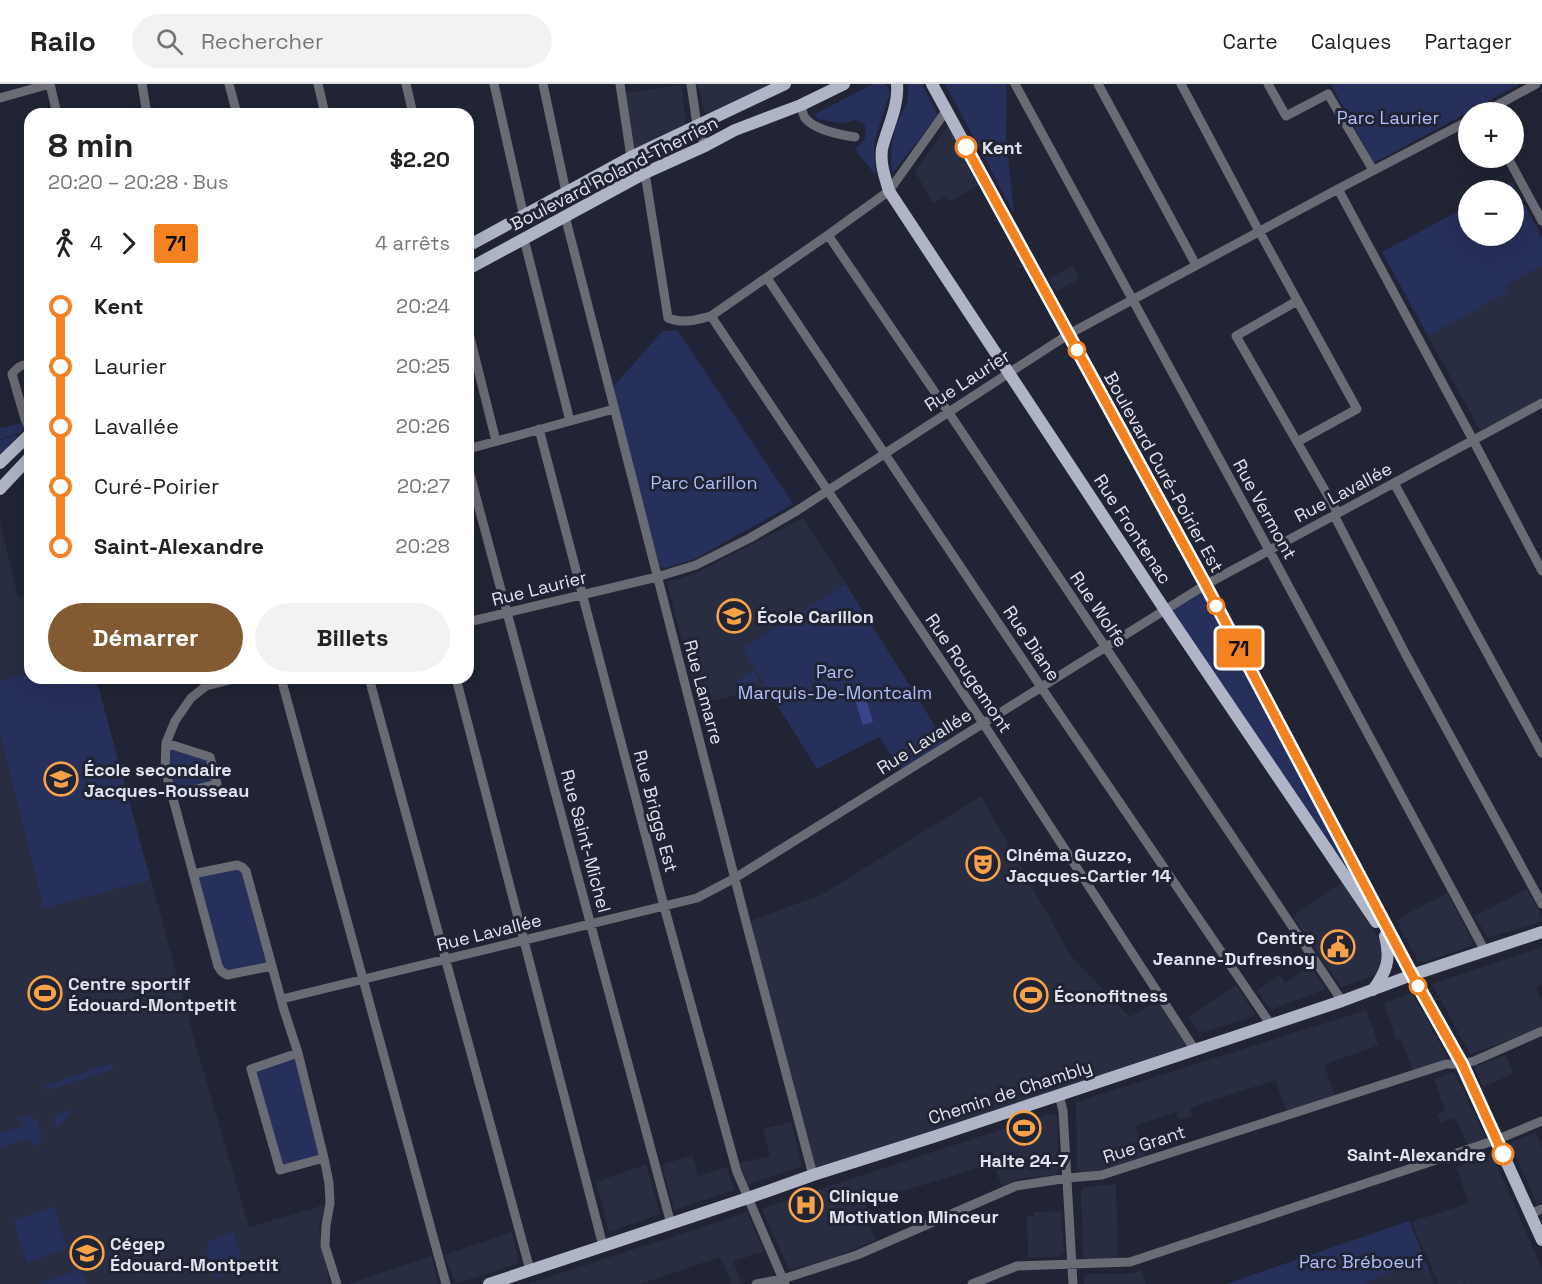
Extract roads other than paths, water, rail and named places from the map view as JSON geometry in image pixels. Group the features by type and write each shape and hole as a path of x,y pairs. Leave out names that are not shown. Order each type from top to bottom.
{"main road":[{"name":"Boulevard Roland-Therrien","path":"474,243 632,157 785,84"},
{"name":"Boulevard Roland-Therrien","path":"474,266 645,173 735,130 801,105 844,84"},
{"name":"Rue Frontenac","path":"897,84 895,105 882,151 882,168 889,191 1165,610 1412,975"},
{"name":"Boulevard Curé-Poirier Est","path":"932,84 1205,585 1412,975"},
{"path":"0,463 24,440"},
{"path":"0,489 24,463"},
{"name":"Chemin de Chambly","path":"489,1284 506,1281 530,1270 813,1175 1342,1002 1412,975 1542,932"},
{"path":"1373,990 1380,981 1389,957 1385,936"},
{"path":"1412,975 1462,1064 1496,1140 1536,1212 1542,1240"}],"street":[{"path":"0,98 50,84 56,108"},
{"path":"142,84 146,108"},
{"path":"230,84 236,108"},
{"path":"318,84 324,108"},
{"path":"406,84 412,108"},
{"path":"494,84 524,217"},
{"path":"543,84 566,192"},
{"path":"620,84 632,157"},
{"path":"691,84 698,125 705,146"},
{"name":"Rue Vermont","path":"1014,84 1485,951"},
{"path":"1098,84 1196,265"},
{"path":"1181,84 1357,409 1297,442"},
{"path":"1268,84 1286,116 1328,94 1373,170"},
{"path":"1503,102 1536,84"},
{"path":"801,105 804,117 812,124 841,135 855,137"},
{"path":"645,173 668,318 678,322 691,321 711,316 889,191 946,111"},
{"name":"Rue Laurier","path":"474,620 657,577 696,565 750,538 828,491 1069,334 1458,126"},
{"path":"1513,168 1542,221"},
{"path":"1338,189 1542,571"},
{"name":"Rue Lamarre","path":"565,216 746,924 813,1175"},
{"name":"Rue Wolfe","path":"828,235 949,412 1342,1002"},
{"path":"524,239 570,421"},
{"name":"Rue Diane","path":"767,278 1271,1025"},
{"path":"1298,301 1236,336 1336,514 1406,655 1542,904"},
{"name":"Rue Rougemont","path":"711,316 983,723 1195,1050"},
{"path":"474,354 496,441"},
{"path":"24,365 18,367 12,374 24,416"},
{"name":"Rue Lavallée","path":"282,999 698,898 735,878 1205,585 1542,403"},
{"path":"474,447 614,409"},
{"name":"Rue Briggs Est","path":"539,429 736,1172 784,1281"},
{"path":"1394,483 1542,753"},
{"name":"Rue Saint-Michel","path":"474,490 671,1224"},
{"path":"214,684 206,686 191,698 175,721 166,743 165,769 218,966 227,975 272,966"},
{"path":"283,684 446,1284"},
{"path":"371,684 530,1270"},
{"path":"458,684 603,1246"},
{"path":"1533,736 1542,731"},
{"path":"166,743 210,757 217,784 172,795"},
{"path":"193,874 237,865 246,871 298,1053 324,1158 330,1203 325,1246 337,1284"},
{"name":"Rue Grant","path":"756,1284 784,1281 857,1255 1016,1186 1102,1175 1446,1064 1474,1061 1542,1031"},
{"path":"298,1053 251,1069 280,1170 324,1158"},
{"path":"1059,1095 1063,1111 1068,1178 1073,1284"},
{"path":"972,1284 1017,1266 1130,1262 1496,1140 1542,1121"}],"place":[{"name":"Kent","path":"966,147"},
{"name":"École Carillon","path":"734,616"},
{"name":"École secondaire Jacques-Rousseau","path":"61,779"},
{"name":"Cinéma Guzzo, Jacques-Cartier 14","path":"983,864"},
{"name":"Centre Jeanne-Dufresnoy","path":"1338,947"},
{"name":"Centre sportif Édouard-Montpetit","path":"45,993"},
{"name":"Éconofitness","path":"1031,995"},
{"name":"Halte 24-7","path":"1024,1128"},
{"name":"Saint-Alexandre","path":"1503,1154"},
{"name":"Clinique Motivation Minceur","path":"806,1205"},
{"name":"Cégep Édouard-Montpetit","path":"87,1253"}],"park label":[{"name":"Parc Laurier","path":"1388,117"},
{"name":"Parc Carillon","path":"704,482"},
{"name":"Parc Marquis-De-Montcalm","path":"835,681"},
{"name":"Parc Bréboeuf","path":"1361,1261"}]}
